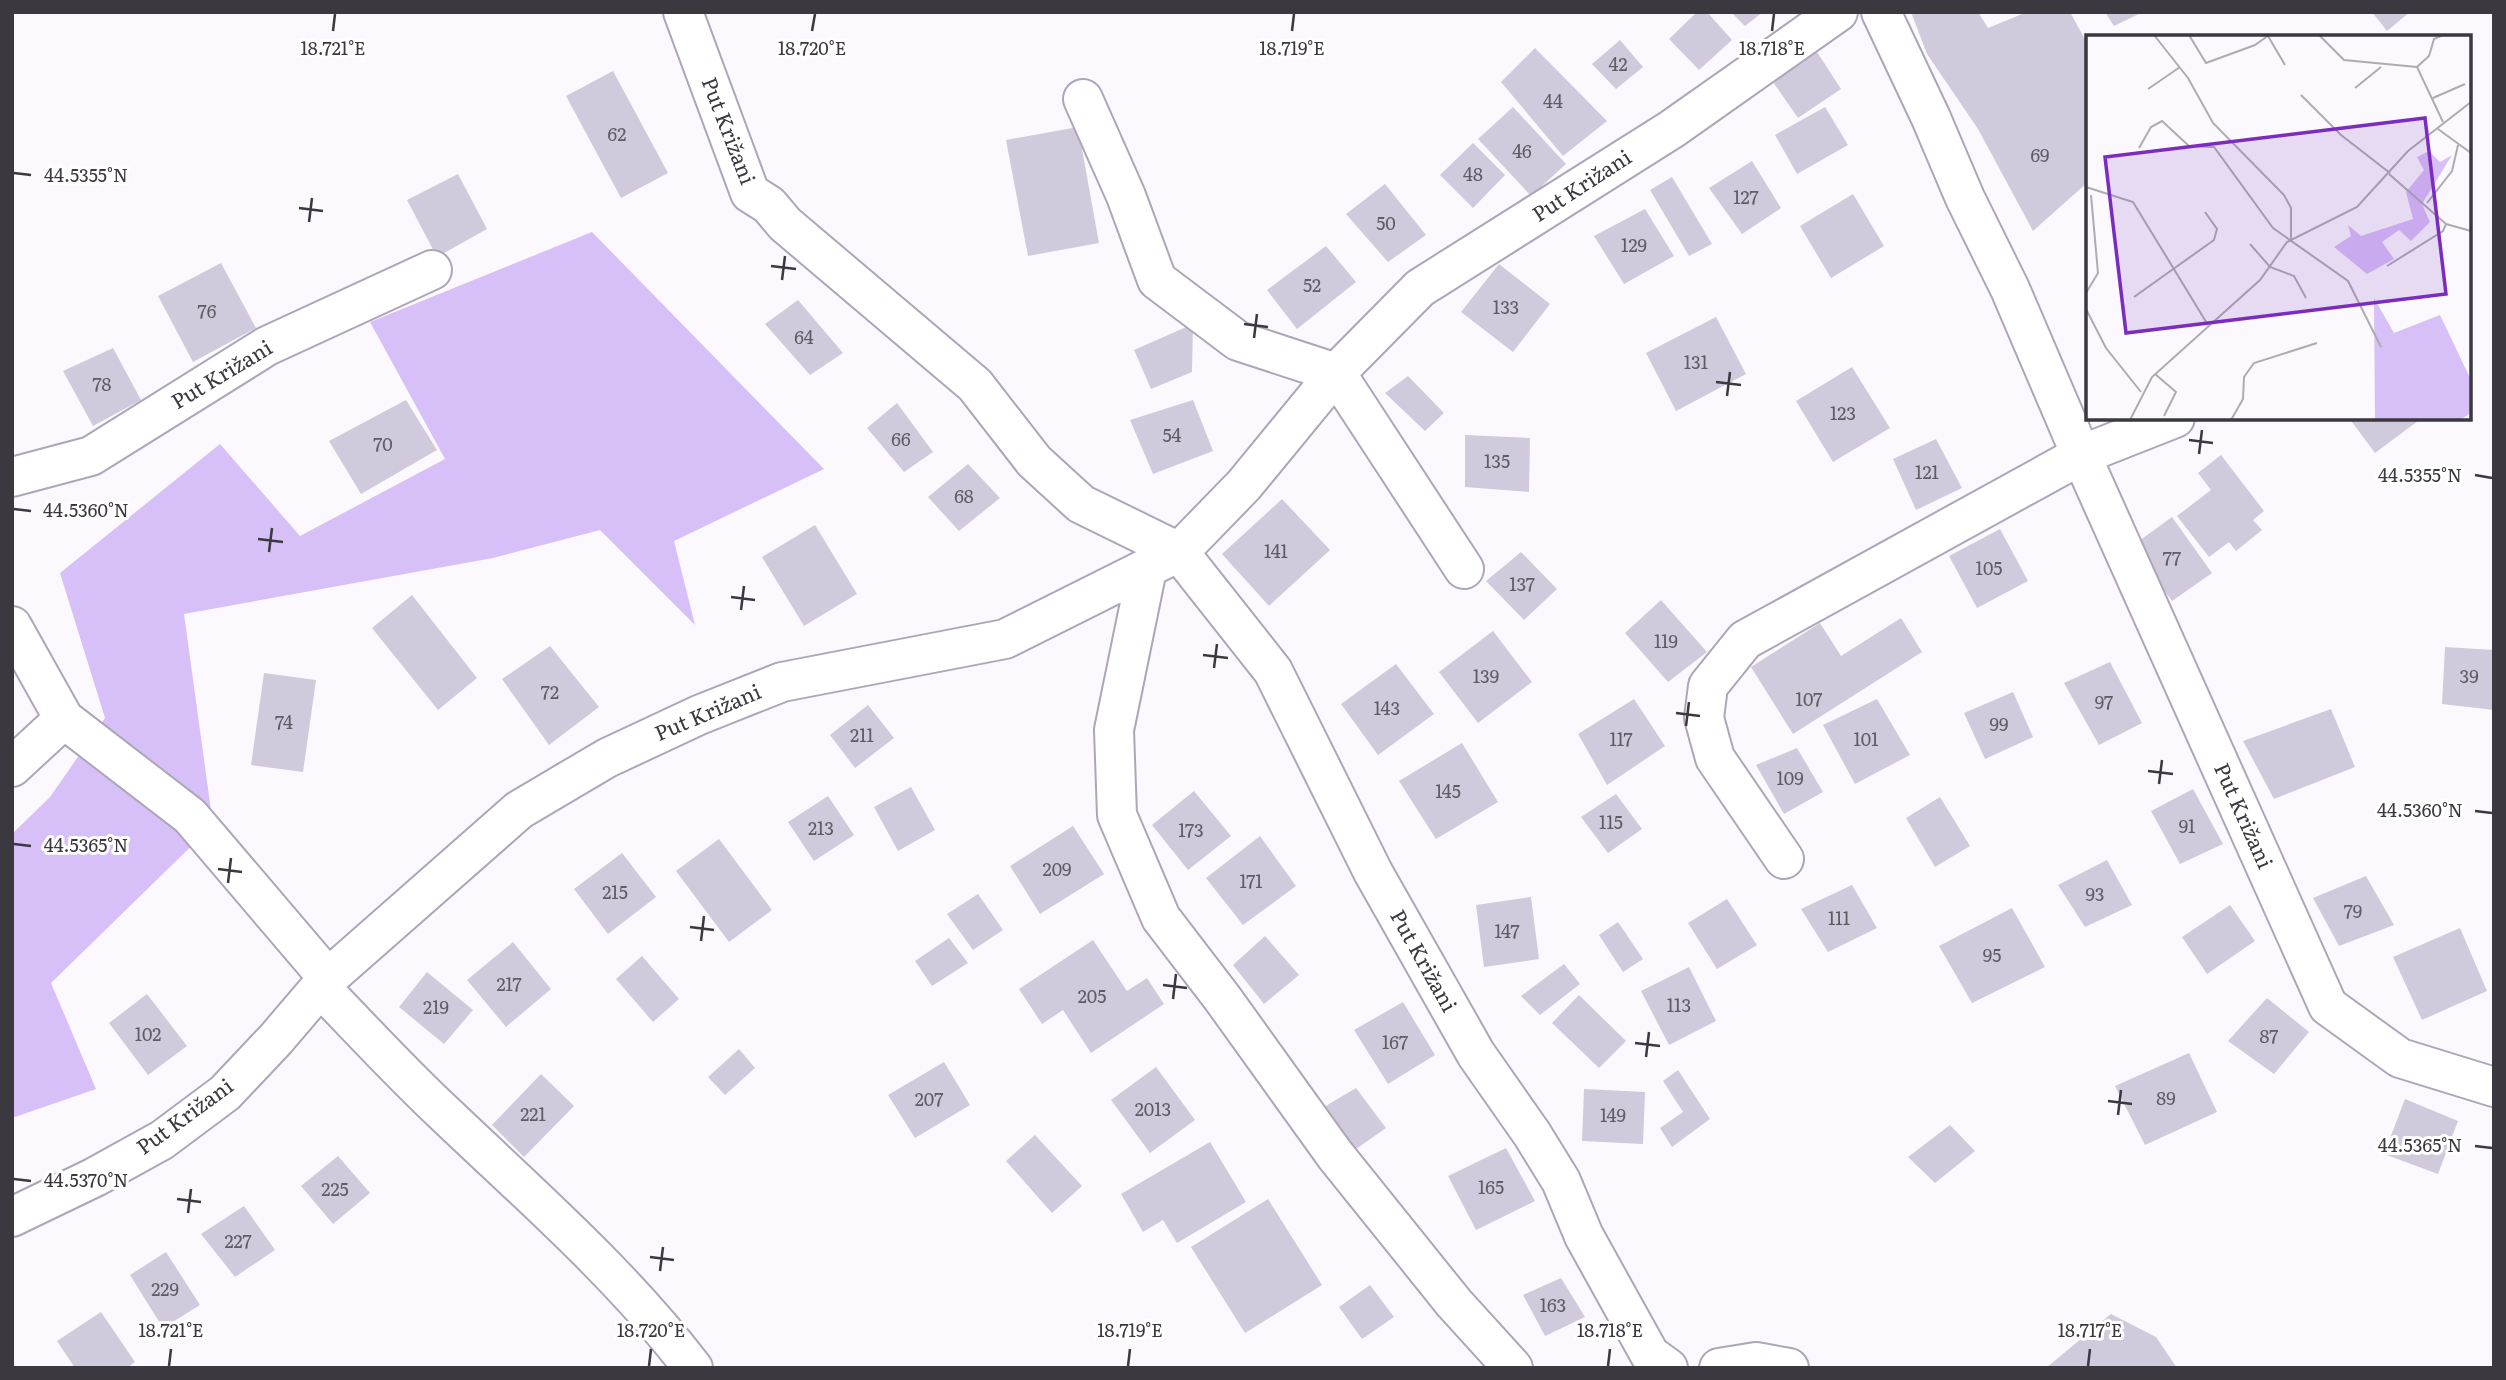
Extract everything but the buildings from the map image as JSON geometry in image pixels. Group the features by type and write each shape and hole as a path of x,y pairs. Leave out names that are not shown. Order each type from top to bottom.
{"street":[{"name":"Put Križani","path":"683,12 750,192 769,205 786,224 975,385 1034,461 1081,503 1163,561 1273,671 1373,872 1469,1042 1532,1133 1560,1181 1584,1236 1650,1354 1668,1368"},
{"name":"Put Križani","path":"12,1217 95,1177 162,1140 225,1093 324,983 519,810 607,758 699,715 782,682 1006,639 1163,561 1244,485 1336,373 1420,288 1672,129 1838,12"},
{"name":"Put Križani","path":"1881,12 1965,198 2010,289 2081,455 2328,1006 2400,1058 2494,1087"},
{"path":"1083,99 1126,196 1157,280 1238,341 1336,373 1464,569"},
{"name":"Put Križani","path":"12,477 91,456 267,346 432,270"},
{"path":"1784,859 1715,758 1704,718 1708,686 1745,640 2081,455 2170,420"},
{"path":"1163,561 1114,730 1117,815 1161,918 1335,1155 1454,1303 1513,1368"},
{"path":"12,626 64,719 190,816 324,983 442,1111 555,1216 664,1329 693,1368"},
{"path":"12,767 64,719"},
{"path":"1719,1368 1756,1362 1789,1368"}],"shaded area":[{"path":"592,232 824,469 674,541 695,625 600,530 493,558 184,614 213,825 51,983 96,1089 12,1118 12,834 50,797 105,718 60,573 220,444 300,536 445,459 370,322"}]}
